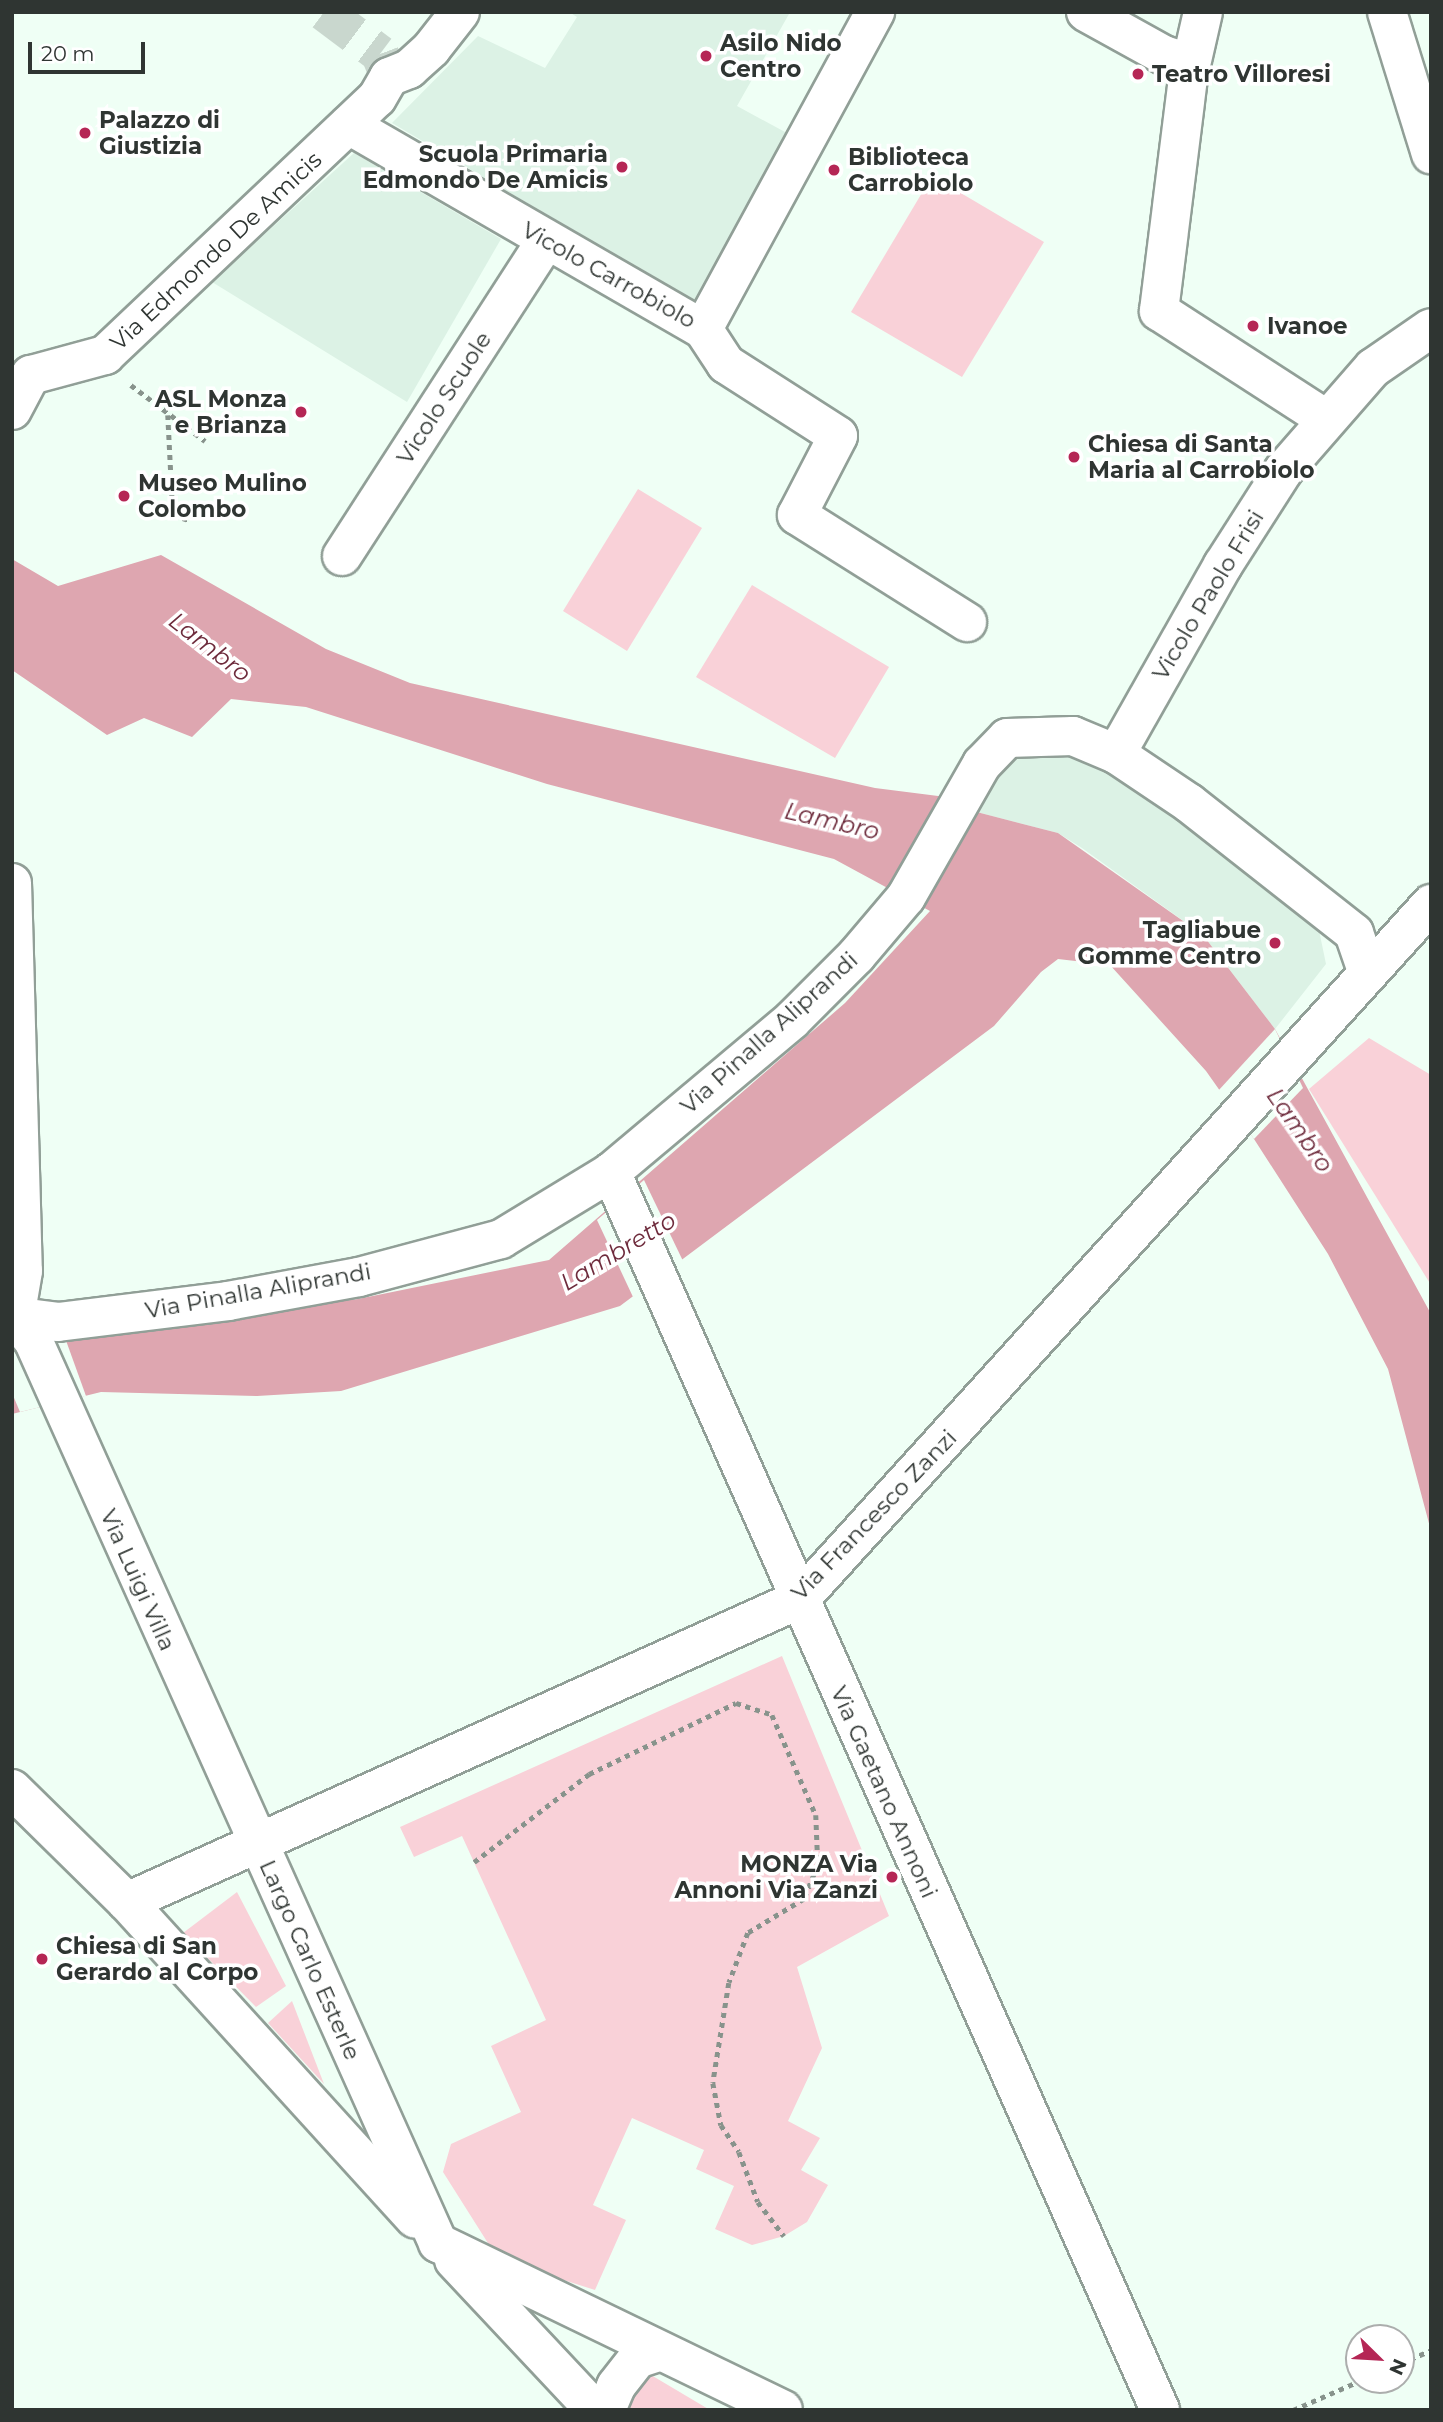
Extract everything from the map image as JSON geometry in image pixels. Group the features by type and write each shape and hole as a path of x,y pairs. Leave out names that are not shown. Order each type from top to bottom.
{"street":[{"name":"Via Edmondo De Amicis","path":"12,410 22,366 105,355 377,98 389,77 409,69 460,12"},
{"name":"Vicolo Carrobiolo","path":"349,125 546,241 703,329 875,12"},
{"path":"1086,12 1178,60"},
{"path":"1203,12 1178,60 1159,311 1326,419"},
{"path":"1387,12 1431,154"},
{"name":"Vicolo Scuole","path":"342,556 546,241"},
{"name":"Vicolo Paolo Frisi","path":"1116,754 1223,565 1283,471 1373,368 1431,328"},
{"path":"703,329 726,364 838,436 797,515 967,622"},
{"name":"Via Pinalla Aliprandi","path":"20,1325 228,1301 359,1277 500,1239 615,1182 792,1020 856,956 906,897 982,764 1007,738 1073,736 1116,754 1189,803 1354,933 1368,974"},
{"path":"12,883 23,1271 20,1325"},
{"path":"1368,974 1431,904"},
{"name":"Via Francesco Zanzi","path":"258,1844 800,1599 1292,1061 1368,974"},
{"name":"Via Gaetano Annoni","path":"615,1182 1160,2410"},
{"name":"Via Luigi Villa","path":"20,1325 58,1402 258,1844"},
{"path":"12,1789 127,1902"},
{"name":"Largo Carlo Esterle","path":"595,2410 438,2243 127,1902 258,1844 438,2243 661,2351 769,2407"},
{"path":"606,2410 616,2386 636,2359 661,2351"}],"path":[{"path":"138,393 205,441"},
{"path":"168,414 173,516 188,520"},
{"path":"474,1862 589,1774 736,1703 772,1715 816,1815 818,1865 804,1899 748,1933 729,1983 713,2082 721,2125 739,2152 758,2202 784,2236"},
{"path":"1293,2410 1345,2387"}],"shaded area":[{"name":"Scuola Primaria Edmondo De Amicis","path":"569,12 789,14 737,106 796,138 697,304 392,123 478,36 545,68 577,17"},
{"path":"354,153 501,239 407,402 212,282"},
{"path":"932,176 1044,242 962,377 851,312"},
{"path":"638,489 702,528 627,651 563,611"},
{"path":"752,585 889,667 835,758 696,677"},
{"path":"1018,751 1088,756 1315,911 1326,964 1275,1029 1203,935 1082,848 1058,833 969,810 996,764"},
{"path":"1369,1038 1431,1075 1431,1285 1309,1089"},
{"path":"782,1656 889,1916 797,1967 822,2048 788,2121 820,2138 801,2170 828,2185 807,2222 784,2236 752,2245 715,2229 734,2186 696,2169 704,2150 632,2118 593,2205 626,2220 595,2290 498,2259 443,2172 451,2144 521,2112 491,2046 546,2020 462,1836 414,1857 400,1827"},
{"path":"237,1892 286,1986 256,2007 183,1933"},
{"path":"292,2001 324,2084 268,2023"},
{"path":"651,2375 710,2410 630,2410 625,2405"}],"water":[{"path":"161,555 326,649 410,683 875,788 946,797 969,810 1058,833 1203,935 1275,1029 1431,1314 1431,1531 1388,1369 1328,1254 1254,1139 1206,1071 1110,965 1058,959 1041,972 994,1026 620,1306 341,1391 257,1396 101,1392 12,1414 12,1344 358,1299 549,1260 845,1003 930,911 834,859 547,784 306,707 231,699 192,737 144,718 107,735 12,670 12,559 58,586"}],"pier":[{"path":"1275,1029 1303,1088 1254,1139 1218,1091"},
{"path":"644,1180 683,1261 633,1297 597,1220"},
{"path":"64,1335 86,1396 20,1412 12,1393 12,1344"}],"tunnel":[{"path":"324,12 380,54 389,77"}],"place":[{"name":"Asilo Nido Centro","path":"706,56"},
{"name":"Teatro Villoresi","path":"1138,74"},
{"name":"Palazzo di Giustizia","path":"85,133"},
{"name":"Scuola Primaria Edmondo De Amicis","path":"622,167"},
{"name":"Biblioteca Carrobiolo","path":"834,170"},
{"name":"Ivanoe","path":"1253,326"},
{"name":"ASL Monza e Brianza","path":"301,412"},
{"name":"Chiesa di Santa Maria al Carrobiolo","path":"1074,457"},
{"name":"Museo Mulino Colombo","path":"124,496"},
{"name":"Tagliabue Gomme Centro","path":"1275,943"},
{"name":"MONZA Via Annoni Via Zanzi","path":"892,1877"},
{"name":"Chiesa di San Gerardo al Corpo","path":"42,1959"}],"water label":[{"name":"Lambro","path":"210,647"},
{"name":"Lambro","path":"832,821"},
{"name":"Lambro","path":"1300,1130"},
{"name":"Lambretto","path":"618,1251"}]}
